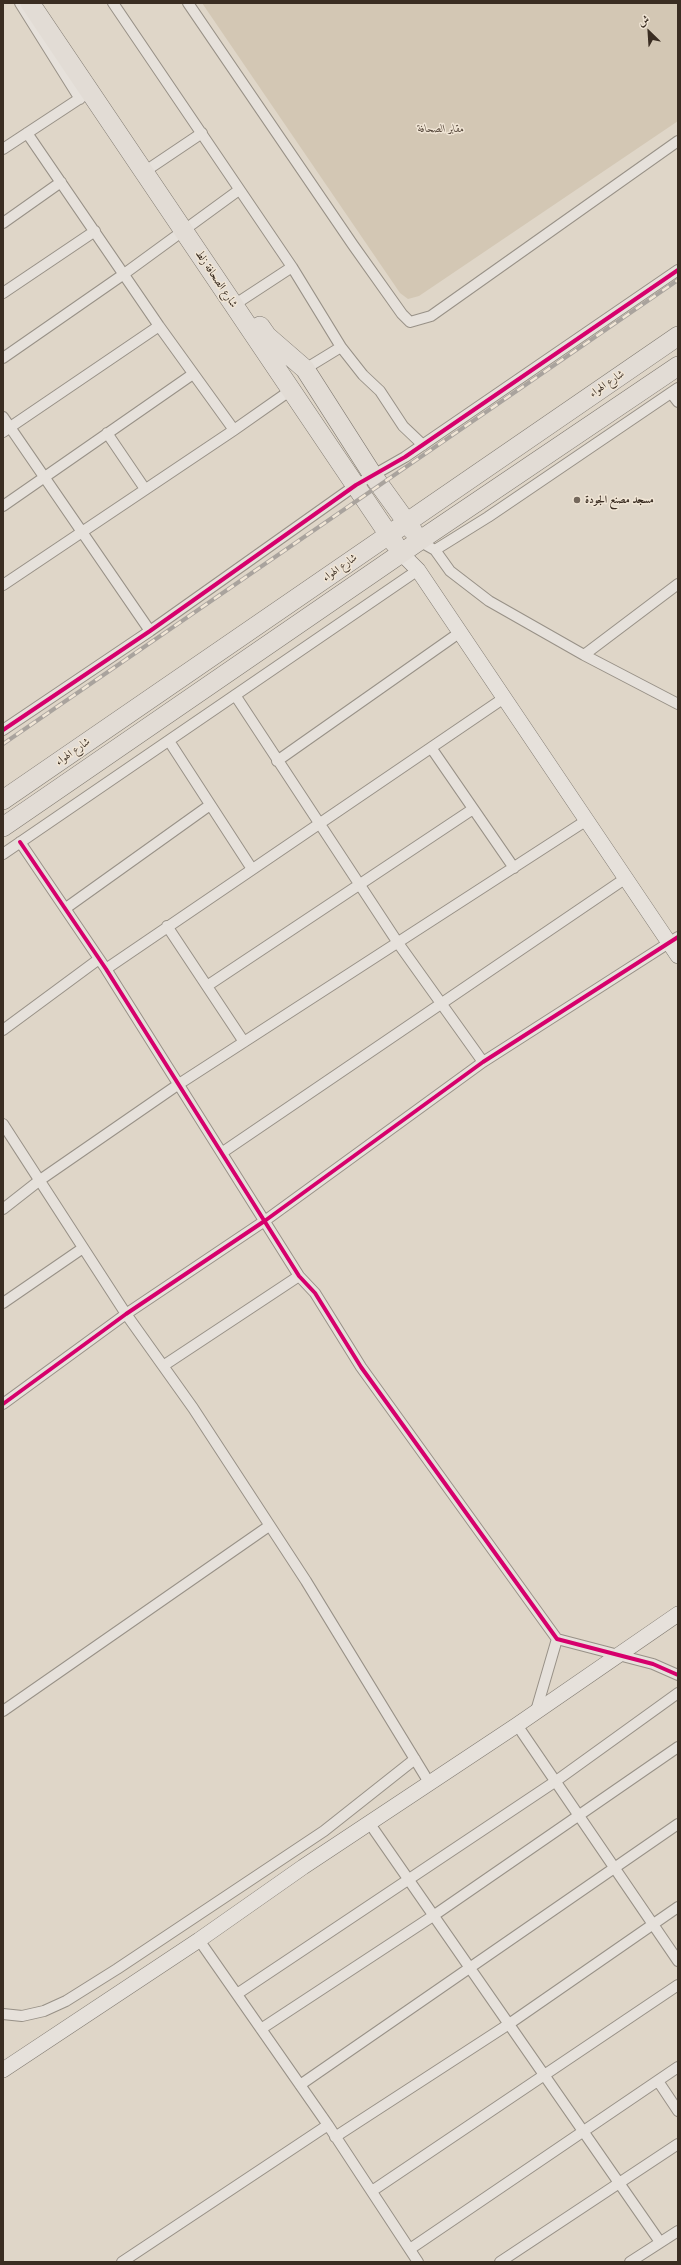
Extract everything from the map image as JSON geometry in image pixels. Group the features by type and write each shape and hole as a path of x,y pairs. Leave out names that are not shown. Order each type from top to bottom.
{"highway":[{"name":"شارع الصحافة زلط","path":"30,3 89,93 147,170 238,302 291,390 402,554"},
{"name":"شارع الصحافة زلط","path":"41,3 89,93"},
{"name":"شارع الصحافة زلط","path":"238,302 267,336 305,369 374,476 407,521 419,541"},
{"name":"شارع الهواء","path":"3,800 678,336"},
{"name":"شارع الهواء","path":"3,827 419,541 678,366"}],"street":[{"path":"3,149 89,93 20,3"},
{"path":"113,3 292,267 340,347 363,375 380,391 403,426 423,445"},
{"path":"188,3 353,245 402,314 410,322 431,316 678,141"},
{"path":"27,133 159,326 234,430"},
{"path":"147,170 202,133"},
{"path":"3,223 61,182"},
{"path":"3,358 124,274 239,190"},
{"path":"3,293 95,231"},
{"path":"238,302 292,267"},
{"path":"3,730 150,632 356,485 374,476 423,445 678,270"},
{"path":"7,430 159,326"},
{"path":"305,369 340,347"},
{"path":"3,506 193,374"},
{"path":"3,585 291,390"},
{"path":"435,550 488,517 675,391 678,402"},
{"path":"3,417 7,430 44,477 150,632"},
{"path":"107,433 145,489"},
{"path":"419,541 435,550 450,571 489,601 584,655 678,704"},
{"path":"402,554 418,570 459,633 626,878 674,940 678,956"},
{"path":"3,854 418,570"},
{"path":"584,655 678,584"},
{"path":"277,761 459,633"},
{"path":"235,695 398,943 483,1062"},
{"path":"106,969 167,926 504,698"},
{"path":"168,741 252,869"},
{"path":"432,748 514,868"},
{"path":"66,908 210,805"},
{"path":"207,986 473,809"},
{"path":"3,1208 40,1180 179,1084 587,820"},
{"path":"20,842 106,969 300,1276 314,1293 361,1367 557,1639 653,1664 678,1675"},
{"path":"223,1152 626,878"},
{"path":"167,926 244,1042"},
{"path":"3,1404 126,1314 266,1220 483,1062 674,940"},
{"path":"3,1030 99,959"},
{"path":"3,1124 126,1314 193,1408 306,1581 430,1784"},
{"path":"3,1303 83,1248"},
{"path":"163,1366 300,1276"},
{"path":"3,1711 269,1526"},
{"path":"4,2066 199,1940 678,1614"},
{"path":"536,1712 557,1639"},
{"path":"237,1994 556,1781 678,1693"},
{"path":"517,1725 678,1961"},
{"path":"261,2029 433,1916 678,1747"},
{"path":"3,2014 22,2016 44,2011 66,2001 318,1835 415,1759"},
{"path":"370,1824 660,2242"},
{"path":"300,2085 678,1824"},
{"path":"336,2137 509,2024 678,1907"},
{"path":"199,1940 328,2125 418,2262"},
{"path":"372,2191 545,2076 678,1985"},
{"path":"410,2249 678,2067"},
{"path":"658,2081 678,2111"},
{"path":"122,2262 328,2125"},
{"path":"500,2262 678,2144"},
{"path":"630,2262 678,2230"}],"green space":[{"name":"مقابر الصحافة","path":"202,3 678,3 678,121 419,296 408,299 400,293"}],"railway":[{"path":"3,744 678,280"}],"cycle path":[{"path":"3,730 150,631 356,485 405,457 678,270"},
{"path":"20,842 106,969 299,1276 315,1293 361,1367 557,1639 653,1664 678,1675"},
{"path":"3,1404 126,1314 266,1220 483,1062 678,937"}],"place":[{"name":"مسجد مصنع الجودة","path":"577,500"}]}
